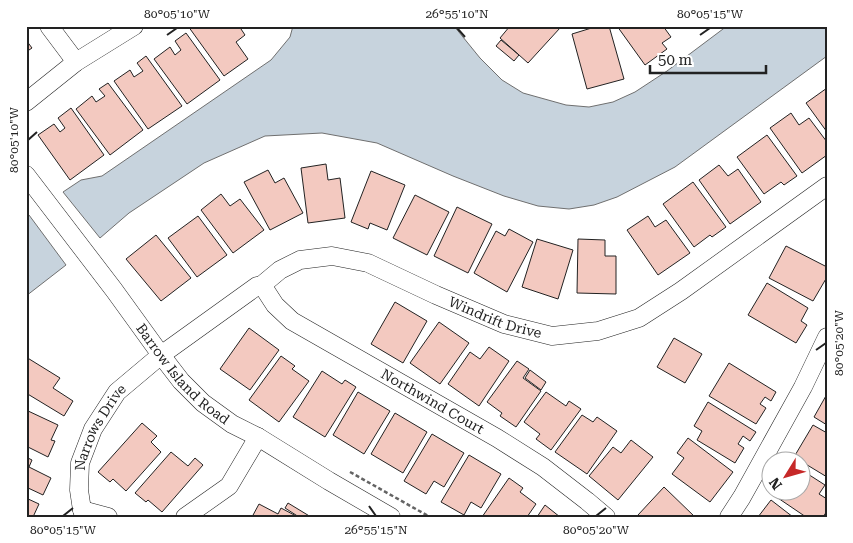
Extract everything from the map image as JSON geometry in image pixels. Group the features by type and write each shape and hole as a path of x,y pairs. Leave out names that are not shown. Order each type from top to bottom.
{"street":[{"path":"49,26 76,62"},
{"path":"26,102 76,62 134,26"},
{"name":"Barrow Island Road","path":"26,174 181,381 203,403 232,424 391,517"},
{"name":"Windrift Drive","path":"161,355 257,286 262,285 280,270 300,260 332,256 368,263 504,324 552,336 598,332 639,318 681,291 826,188"},
{"name":"Northwind Court","path":"262,285 275,305 292,321 497,438 543,467 606,517"},
{"path":"729,517 803,387 827,337"},
{"name":"Narrows Drive","path":"78,514 80,463 93,429 117,392 161,355"},
{"path":"185,517 229,486 258,438"},
{"path":"78,514 108,517"}],"shaded area":[{"path":"293,26 454,26 480,58 502,80 523,93 566,105 589,107 613,102 635,92 667,71 727,26 827,26 827,56 675,167 617,197 594,205 569,209 538,206 504,196 377,143 322,133 265,136 204,163 129,213 100,238 63,192 81,180 102,176 271,60 290,37"},
{"path":"29,215 66,265 26,296 26,217"}],"building":[{"path":"188,26 239,26 245,35 236,42 248,59 224,76"},
{"path":"510,26 558,26 560,28 528,63 500,38"},
{"path":"598,26 609,26 624,79 587,89 572,34"},
{"path":"617,26 663,26 671,37 662,43 667,49 645,65"},
{"path":"186,33 220,80 187,104 154,59 170,47 175,55 181,50 175,41"},
{"path":"26,40 32,48 26,52"},
{"path":"501,40 519,55 514,61 496,46"},
{"path":"146,56 182,106 148,129 114,81 130,70 134,77 143,71 137,63"},
{"path":"108,83 143,130 110,155 76,109 92,96 96,102 105,96 99,89"},
{"path":"827,88 827,132 806,103"},
{"path":"71,108 104,155 70,180 38,135 54,124 60,132 65,128 58,118"},
{"path":"791,113 799,125 809,118 827,142 827,155 802,173 770,128"},
{"path":"767,135 797,176 784,185 781,182 764,194 737,157"},
{"path":"326,164 328,180 340,178 345,218 308,223 301,168"},
{"path":"719,165 728,176 738,169 761,202 730,224 699,180"},
{"path":"268,170 275,183 284,178 303,213 270,230 244,182"},
{"path":"371,171 405,185 387,230 370,223 368,229 351,222"},
{"path":"693,182 726,227 712,237 710,235 694,247 663,204"},
{"path":"221,194 230,206 240,199 264,230 233,253 201,210"},
{"path":"415,195 449,212 427,255 393,238"},
{"path":"457,207 492,224 468,273 434,256"},
{"path":"198,216 227,255 197,277 168,238"},
{"path":"648,216 655,227 666,220 690,253 658,275 627,230"},
{"path":"509,229 533,242 507,292 474,273 496,231 505,236"},
{"path":"156,235 191,278 161,301 126,259"},
{"path":"537,239 573,250 558,299 522,287"},
{"path":"578,239 605,240 605,256 616,256 616,294 577,293"},
{"path":"786,246 827,267 827,277 813,301 769,278"},
{"path":"767,283 808,308 801,321 807,325 796,343 748,315"},
{"path":"395,302 427,321 403,363 371,344"},
{"path":"439,322 469,343 440,384 410,363"},
{"path":"249,328 279,350 250,390 220,369"},
{"path":"674,338 702,354 685,383 657,367"},
{"path":"489,347 509,361 479,406 448,384 470,352 480,359"},
{"path":"281,356 295,366 292,369 309,381 279,422 249,400"},
{"path":"26,357 60,378 53,388 73,401 64,416 26,393"},
{"path":"517,361 529,369 523,378 541,391 516,427 500,416 502,413 487,402"},
{"path":"729,363 776,392 771,401 765,397 760,404 766,408 756,424 709,396"},
{"path":"530,370 546,382 541,390 525,378"},
{"path":"322,371 342,384 345,380 356,387 325,437 293,417"},
{"path":"358,392 390,411 364,454 333,435"},
{"path":"546,392 566,406 569,401 581,409 551,450 536,439 540,434 524,422"},
{"path":"827,394 827,425 814,417"},
{"path":"708,402 756,432 750,441 743,436 738,444 744,448 735,463 697,440 702,431 694,426"},
{"path":"26,410 58,425 51,440 55,441 48,457 26,446"},
{"path":"395,413 427,432 403,473 371,454"},
{"path":"582,415 593,422 597,417 617,431 587,474 555,452"},
{"path":"142,423 157,436 151,442 161,452 126,491 113,479 110,482 98,472"},
{"path":"813,425 827,433 827,477 810,467 810,450 798,450"},
{"path":"432,434 464,453 444,487 434,481 426,494 404,481"},
{"path":"688,438 733,472 710,502 672,474 684,458 677,453"},
{"path":"631,440 653,457 618,500 589,476 613,447 621,453"},
{"path":"171,452 188,466 195,458 203,465 162,512 148,500 146,502 135,493"},
{"path":"469,455 501,474 481,508 471,502 464,515 441,502"},
{"path":"26,457 32,460 29,467 51,478 43,495 26,487"},
{"path":"810,475 825,485 819,494 827,499 827,511 823,517 806,517 781,500 810,500"},
{"path":"509,478 523,488 520,492 536,504 527,517 482,517"},
{"path":"664,487 695,517 640,517 638,515"},
{"path":"26,498 39,504 33,517 26,517"},
{"path":"771,500 793,517 758,517"},
{"path":"288,503 311,517 299,517 285,508"},
{"path":"259,504 278,514 281,508 298,517 252,517"},
{"path":"545,505 560,517 537,517"}]}
